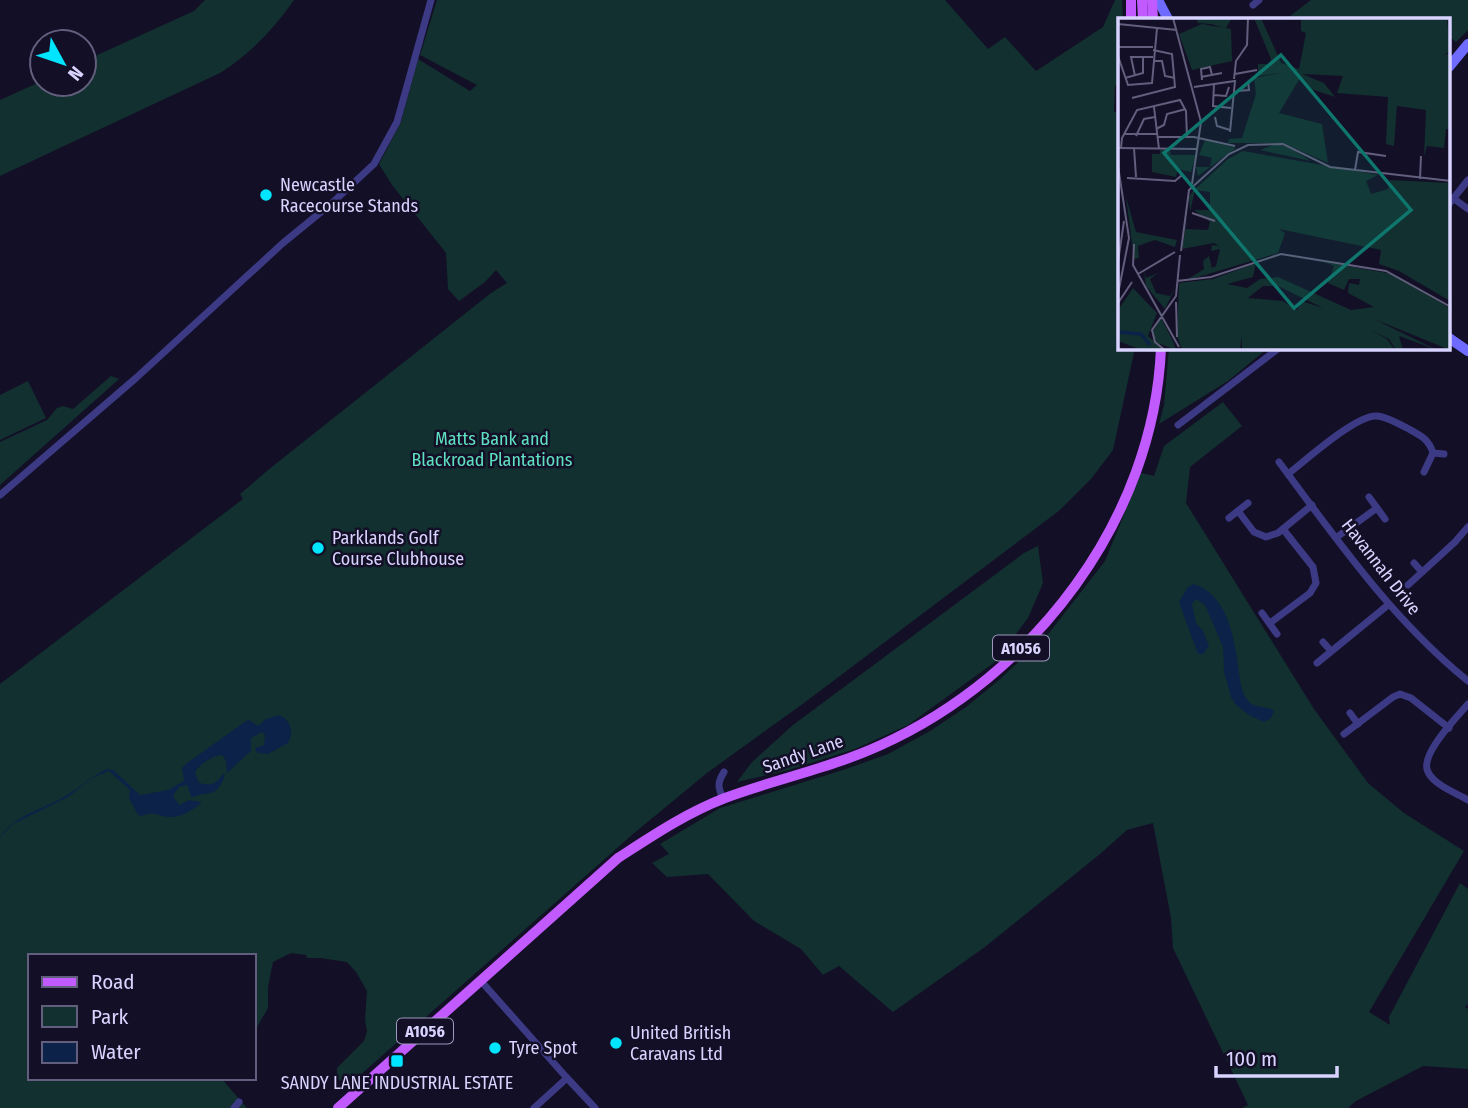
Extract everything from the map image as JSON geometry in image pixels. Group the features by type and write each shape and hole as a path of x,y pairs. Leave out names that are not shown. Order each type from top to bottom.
{"main road":[{"path":"1131,0 1131,18"},
{"path":"1142,0 1143,18"},
{"path":"1153,18 1155,0"},
{"path":"1155,0 1167,18"},
{"path":"1450,66 1468,44"},
{"path":"1450,339 1468,351"},
{"name":"Sandy Lane","path":"338,1108 618,858 666,826 723,799 878,747 908,732 987,680 1038,632 1083,574 1104,541 1122,504 1151,424 1161,350"}],"street":[{"path":"0,495 136,379 283,243 374,164 397,122 431,0"},
{"path":"1468,180 1451,201 1468,209"},
{"path":"1178,425 1276,350"},
{"path":"1288,474 1353,424 1370,416 1386,418 1429,442 1433,453 1424,472"},
{"path":"1433,453 1444,454"},
{"name":"Havannah Drive","path":"1279,462 1388,604 1421,640 1468,681"},
{"path":"1369,497 1384,519"},
{"path":"1229,518 1248,503"},
{"path":"1238,511 1259,536 1272,536 1312,505"},
{"path":"1337,537 1377,508"},
{"path":"1408,584 1468,527"},
{"path":"1270,623 1310,593 1316,583 1317,575 1313,567 1283,529"},
{"path":"1414,563 1422,572"},
{"path":"1317,663 1388,604"},
{"path":"1262,613 1277,634"},
{"path":"1323,642 1331,652"},
{"path":"1344,734 1400,694 1411,698 1449,728"},
{"path":"1468,704 1427,756 1426,768 1432,778 1468,800"},
{"path":"1350,713 1357,724"},
{"path":"723,799 718,780 724,772"},
{"path":"480,980 595,1108"},
{"path":"534,1108 567,1078"}],"green space":[{"path":"205,0 294,0 261,40 220,73 0,176 0,100 28,87 28,98 98,98 98,55 194,11"},
{"name":"Matts Bank and Blackroad Plantations","path":"437,0 945,0 988,49 1005,37 1036,71 1103,27 1115,0 1122,0 1123,18 1118,18 1118,82 1115,86 1114,111 1118,114 1118,350 1135,350 1113,450 1091,479 1060,510 707,773 633,834 349,1085 337,1079 337,1068 364,1041 367,1031 367,991 347,962 307,958 306,955 291,953 273,962 268,987 268,1008 256,1029 256,954 28,954 28,1080 223,1080 247,1108 0,1108 0,684 243,499 240,494 273,466 507,283 496,270 485,282 459,301 448,289 446,253 392,185 379,164 401,122 418,59 470,91 477,85 420,55"},
{"path":"1311,0 1468,0 1468,30 1456,42 1450,37 1450,18 1287,18"},
{"path":"1169,350 1266,350 1228,381 1159,424 1164,405"},
{"path":"111,376 119,379 0,485 0,442 47,420 57,408 63,406 73,409"},
{"path":"28,381 46,418 0,440 0,395"},
{"path":"1223,402 1242,426 1190,467 1186,503 1314,709 1368,783 1404,813 1464,851 1369,1012 1390,1025 1389,1017 1460,883 1468,889 1468,1004 1465,1007 1468,1009 1468,1069 1423,1066 1356,1101 1348,1108 1242,1108 1248,1105 1173,948 1171,918 1153,823 1127,830 985,947 893,1012 839,966 823,975 801,949 754,921 708,874 667,877 652,863 669,854 660,844 720,808 888,754 966,707 1049,633 1105,561 1141,473 1154,476 1164,446"},
{"path":"1038,546 1043,583 1028,618 995,662 908,725 855,749 789,770 737,782 752,762 793,725 1024,553"}],"water":[{"path":"1193,584 1213,596 1221,606 1231,629 1244,694 1252,704 1274,711 1271,718 1264,722 1249,715 1236,705 1231,697 1224,672 1223,647 1205,605 1196,599 1192,604 1196,623 1203,631 1209,646 1203,654 1198,654 1179,602 1187,588"},
{"path":"278,715 286,719 290,726 288,743 268,754 257,753 255,748 264,745 265,735 262,732 251,738 251,751 227,773 226,761 222,755 206,761 195,773 199,783 213,783 223,774 222,783 211,793 192,798 187,785 179,787 173,796 179,805 189,800 202,802 183,815 138,815 129,798 130,790 109,771 92,778 68,797 13,824 0,837 14,822 61,798 97,774 107,769 113,770 140,795 168,790 184,781 182,768 187,763 246,721 258,726 266,719"}],"place":[{"name":"Newcastle Racecourse Stands","path":"266,195"},
{"name":"Parklands Golf Course Clubhouse","path":"318,548"},
{"name":"United British Caravans Ltd","path":"616,1043"},
{"name":"Tyre Spot","path":"495,1048"},
{"name":"SANDY LANE INDUSTRIAL ESTATE","path":"397,1061"}]}
